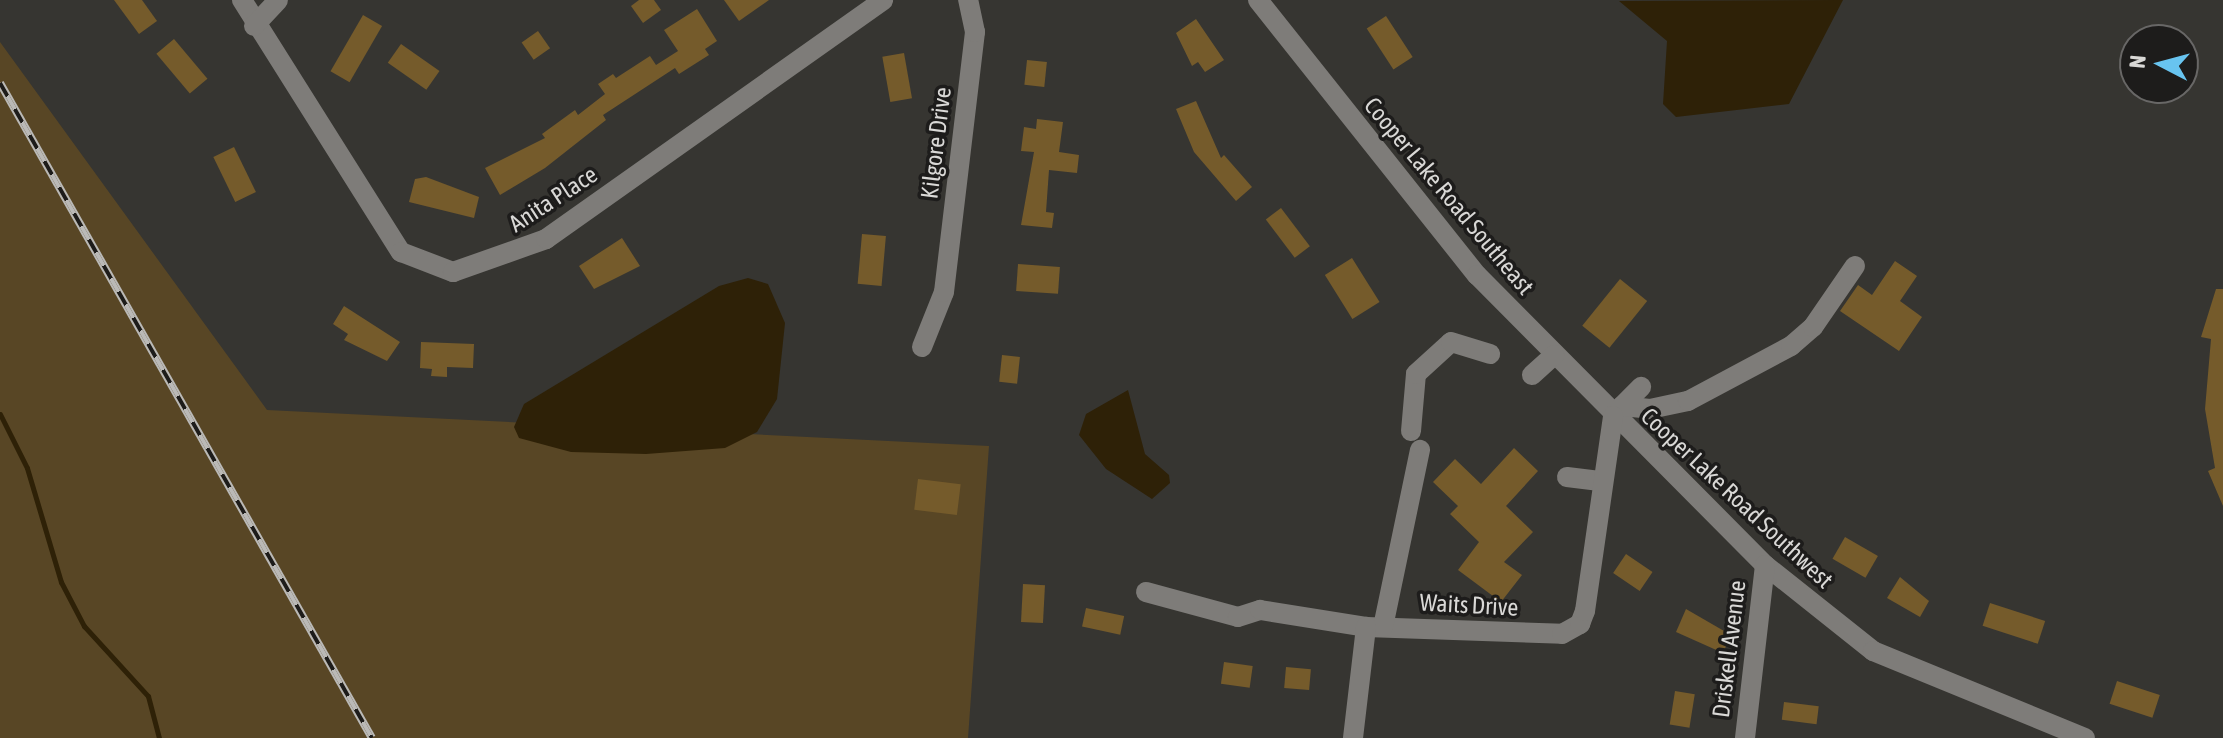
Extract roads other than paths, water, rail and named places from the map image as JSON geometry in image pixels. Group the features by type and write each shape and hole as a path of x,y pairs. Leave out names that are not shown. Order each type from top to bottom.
{"street":[{"name":"Anita Place","path":"242,0 254,26 401,252 453,272 546,239 883,0"},
{"path":"254,26 278,0"},
{"name":"Kilgore Drive","path":"922,347 944,292 975,32 968,0"},
{"name":"Cooper Lake Road Southeast","path":"1258,0 1387,168 1554,355 1617,411"},
{"path":"1617,411 1650,409 1688,401 1791,346 1813,327 1855,266"},
{"path":"1353,738 1374,627 1416,441 1416,374 1451,342 1490,354"},
{"path":"1532,375 1554,355"},
{"path":"1617,411 1641,387"},
{"name":"Waits Drive","path":"1146,592 1238,617 1260,610 1374,627 1549,636 1572,630 1588,598 1602,481 1617,411"},
{"name":"Cooper Lake Road Southwest","path":"1617,411 1765,565 1873,651 2062,734 2085,738"},
{"path":"1567,477 1602,481"},
{"name":"Driskell Avenue","path":"1745,738 1765,565"}],"waterway":[{"path":"0,414 27,468 61,582 84,626 148,696 159,738"}],"railway":[{"path":"0,83 372,738"}]}
